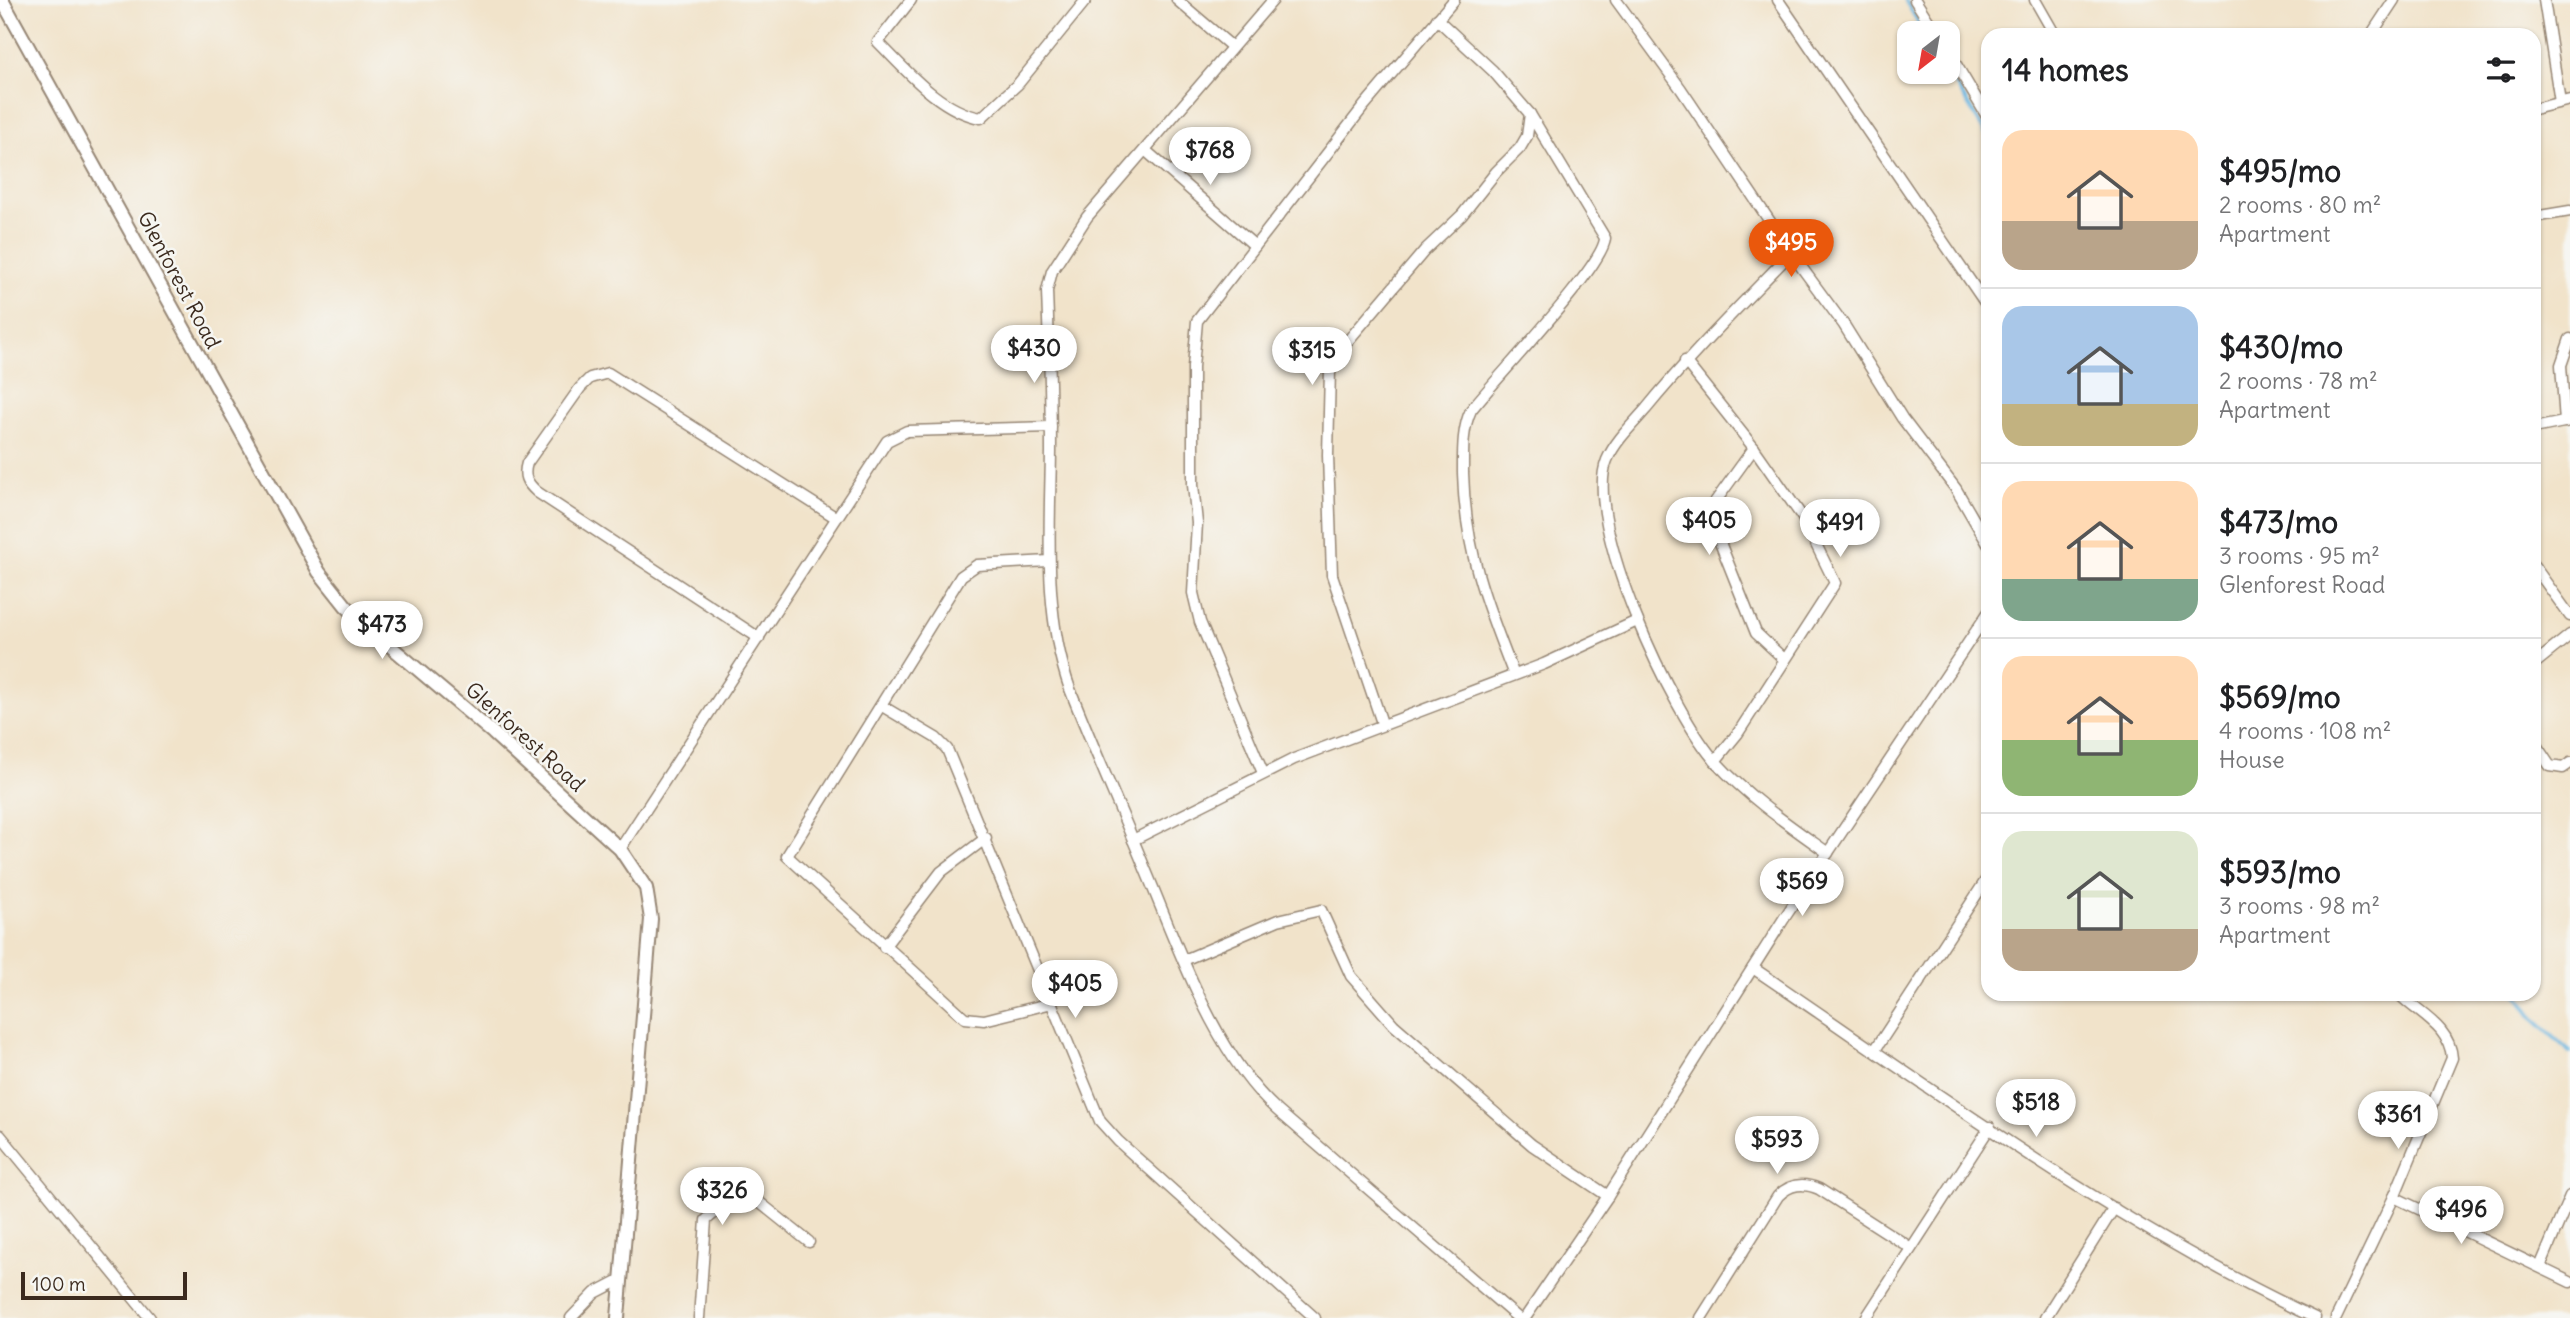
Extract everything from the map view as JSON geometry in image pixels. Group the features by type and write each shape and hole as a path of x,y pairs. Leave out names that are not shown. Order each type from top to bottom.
{"street":[{"name":"Glenforest Road","path":"2,0 136,239 282,509 331,588 376,634 493,733 620,849 633,864 646,888 651,919 618,1318"},
{"path":"911,0 878,43 920,85 964,115 981,118 1018,84 1086,0"},
{"path":"1177,0 1231,46"},
{"path":"1273,0 1087,217 1052,271 1047,290 1051,427 1049,561 1062,666 1184,960 1232,1059 1260,1096 1518,1318"},
{"path":"1263,773 1200,622 1192,582 1197,523 1193,485 1193,367 1198,321 1255,246 1454,0"},
{"path":"1616,0 1844,325 1902,418 1956,489 1981,532"},
{"path":"1778,0 1981,297"},
{"path":"1915,0 1928,21"},
{"path":"2035,0 2051,28"},
{"path":"2376,28 2394,0"},
{"path":"2541,107 2565,101 2544,0"},
{"path":"1437,19 1493,71 1530,114 1604,232 1605,246 1564,302 1487,388 1471,410 1465,428 1466,530 1476,574 1514,675"},
{"path":"1960,71 1981,106"},
{"path":"1382,723 1332,575 1328,443 1330,369 1346,343 1425,250 1462,215 1496,172 1520,148 1527,136 1530,114"},
{"path":"1145,150 1255,246"},
{"path":"2541,217 2570,211"},
{"path":"1791,253 1685,361 1623,436 1608,459 1604,474 1605,517 1637,621 1663,679 1690,727 1714,761 1743,789 1828,853"},
{"path":"2541,427 2567,421 2561,365 2570,339"},
{"path":"1685,361 1754,448 1803,518 1835,583 1738,733 1714,761"},
{"path":"759,638 537,492 527,483 524,474 527,463 580,388 598,373 608,373 835,517"},
{"path":"620,849 882,446 895,435 907,431 1051,427"},
{"path":"1754,448 1715,502 1713,525 1756,634 1785,660"},
{"path":"1049,561 977,565 965,571 787,856 960,1015 971,1020 1052,1003"},
{"path":"2541,576 2570,616"},
{"path":"1133,840 1263,773 1382,723 1544,664 1637,621"},
{"path":"1525,1318 1608,1196 1828,853 1981,624"},
{"path":"2541,658 2570,635"},
{"path":"882,706 942,743 986,838 1095,1111 1108,1131 1315,1318"},
{"path":"2541,752 2550,766 2563,768 2570,763"},
{"path":"884,947 941,873 986,838"},
{"path":"1875,1050 1981,888"},
{"path":"1184,960 1278,920 1321,910 1351,976 1394,1026 1532,1145 1608,1196"},
{"path":"1754,968 2114,1208 2211,1266 2315,1318"},
{"path":"2336,1318 2395,1198 2452,1058 2447,1040 2439,1027 2407,1001"},
{"path":"1866,1318 1990,1127"},
{"path":"0,1135 150,1318"},
{"path":"1701,1318 1778,1196 1792,1186 1802,1184 1819,1189 1911,1248"},
{"path":"2540,1267 2570,1196"},
{"path":"2395,1198 2570,1282"},
{"path":"699,1318 706,1220 725,1203 759,1202 809,1242"},
{"path":"2045,1318 2114,1208"},
{"path":"571,1318 595,1293 620,1280"}],"waterway":[{"path":"1905,0 1918,21"},
{"path":"1956,84 1981,125"},
{"path":"2522,1001 2535,1020 2570,1052"}]}
